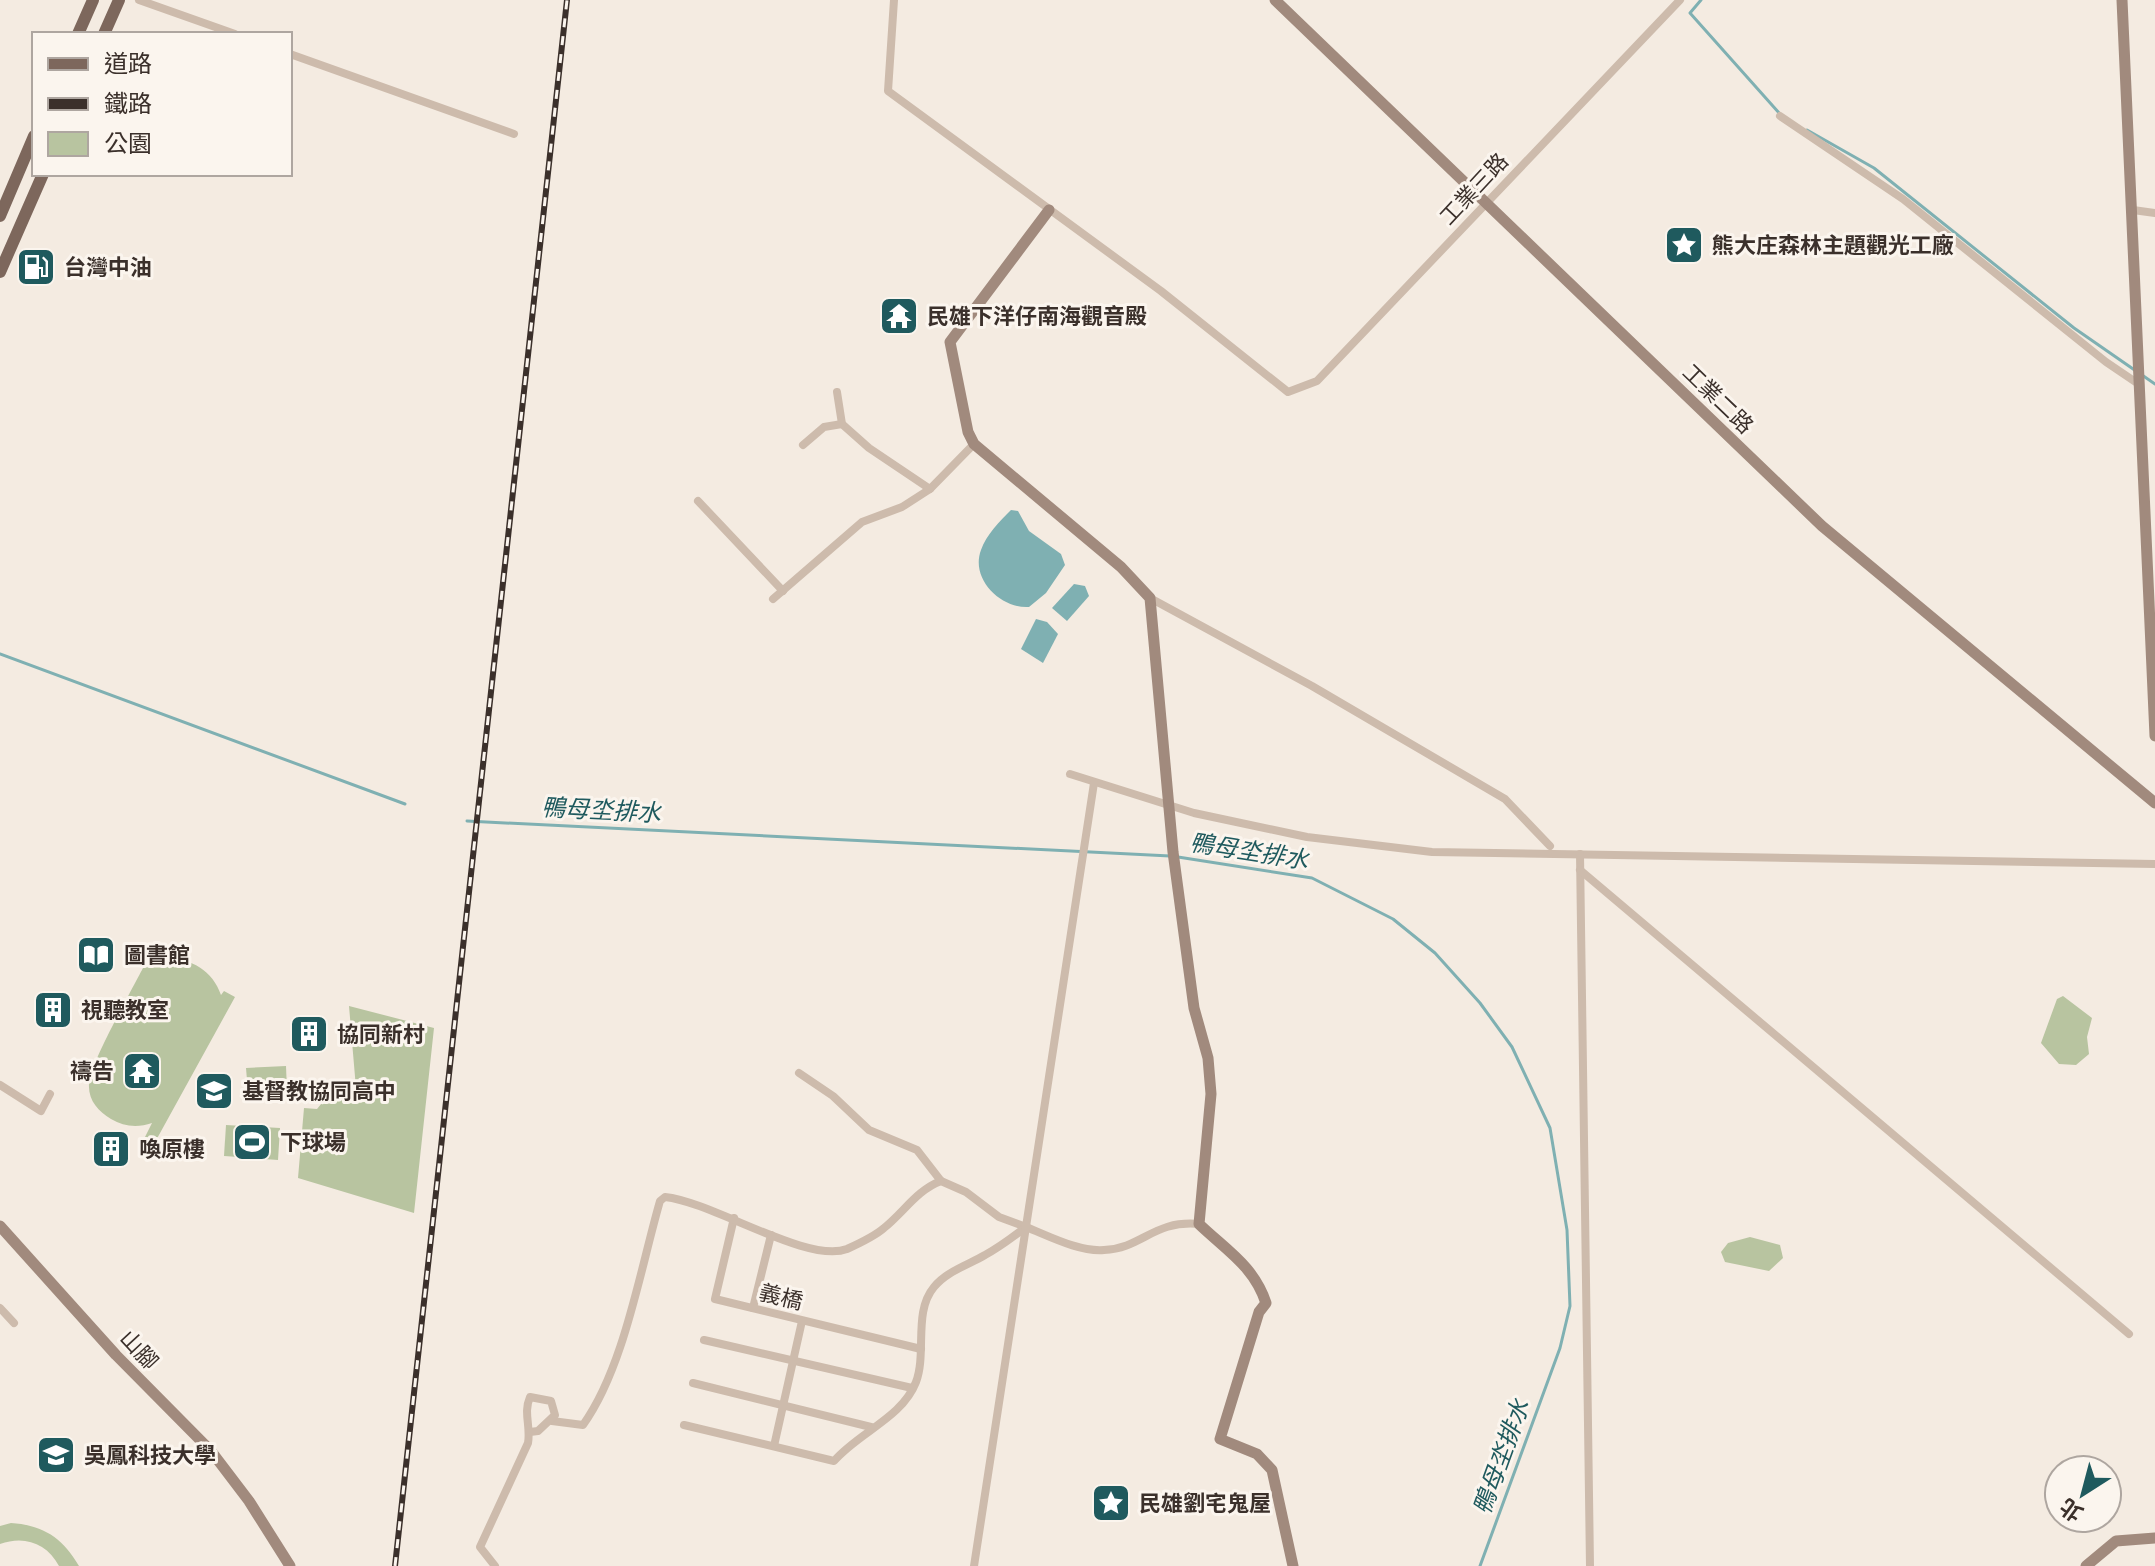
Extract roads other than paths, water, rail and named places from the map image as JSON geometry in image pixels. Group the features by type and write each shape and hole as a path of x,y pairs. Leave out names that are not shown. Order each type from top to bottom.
{"main road":[{"path":"79,32 93,0"},
{"path":"105,32 119,0"},
{"path":"0,216 32,141"},
{"path":"0,272 42,176"}],"street":[{"path":"139,0 167,4 230,32"},
{"path":"894,0 888,91 1049,210 950,342 968,432 974,444 1121,567 1150,598 1312,686 1505,799 1550,846"},
{"name":"工業二路","path":"1275,0 1822,526 2155,803"},
{"name":"工業三路","path":"1049,210 1161,291 1288,392 1317,381 1680,0"},
{"path":"2122,0 2155,736"},
{"path":"292,55 514,134"},
{"path":"1780,116 1903,199 2106,362 2140,385"},
{"path":"2133,210 2155,213"},
{"path":"837,392 842,424 869,448 930,489"},
{"path":"803,445 824,427 842,424"},
{"path":"773,599 862,522 902,507 930,489 974,444"},
{"path":"698,501 783,591"},
{"path":"1150,598 1173,852 1194,1008 1208,1058 1211,1094 1199,1224"},
{"path":"1070,774 1169,806 1307,837 1417,850 2155,864"},
{"path":"974,1566 1094,783"},
{"path":"1580,854 1590,1566"},
{"path":"1580,870 2129,1334"},
{"path":"799,1073 833,1096 869,1130 917,1150 941,1181 966,1192 999,1217 1064,1242 1103,1250 1128,1244 1172,1223 1199,1224 1243,1262 1260,1283 1266,1303 1259,1312 1220,1439 1257,1454 1272,1470 1293,1566"},
{"path":"0,1085 41,1111 50,1094"},
{"path":"552,1421 570,1426 583,1425 595,1408 617,1359 660,1201 665,1197 734,1218 797,1245 824,1251 844,1250 883,1229 929,1185 941,1181"},
{"name":"義橋","path":"734,1218 715,1299 921,1349"},
{"name":"山腳","path":"0,1226 116,1355 211,1451 249,1501 290,1566"},
{"path":"684,1425 834,1461 867,1429 881,1426 912,1388 921,1349 925,1298 936,1284 1026,1227"},
{"path":"753,1308 771,1235"},
{"path":"0,1308 14,1323"},
{"path":"774,1446 802,1321"},
{"path":"704,1340 912,1388"},
{"path":"693,1383 875,1428"},
{"path":"495,1566 480,1547 516,1475 530,1432 525,1409 530,1397 551,1401 555,1415 552,1421 538,1431 530,1432"},
{"path":"2086,1566 2116,1541 2155,1538"}],"water":[{"path":"1011,510 1018,511 1029,531 1061,554 1065,565 1046,593 1029,607 1008,603 999,597 990,590 980,571 983,544"},
{"path":"1074,584 1085,586 1089,596 1067,621 1052,608"},
{"path":"1036,619 1047,622 1058,634 1043,663 1021,649"}],"waterway":[{"path":"1701,0 1690,13 1780,114"},
{"path":"1807,130 1874,168 2074,328 2136,371"},
{"path":"2142,375 2155,384"},
{"name":"鴨母坔排水","path":"0,654 405,804"},
{"name":"鴨母坔排水","path":"467,821 1170,856"},
{"name":"鴨母坔排水","path":"1178,857 1312,878 1393,919 1435,953 1480,1003 1512,1047 1550,1128 1567,1230 1570,1306 1560,1348 1480,1566"}],"railway":[{"path":"395,1566 567,0"}],"place":[{"name":"熊大庄森林主題觀光工廠","path":"1684,245"},
{"name":"台灣中油","path":"36,267"},
{"name":"民雄下洋仔南海觀音殿","path":"899,316"},
{"name":"圖書館","path":"96,955"},
{"name":"視聽教室","path":"53,1010"},
{"name":"協同新村","path":"309,1034"},
{"name":"禱告","path":"142,1071"},
{"name":"基督教協同高中","path":"214,1091"},
{"name":"下球場","path":"252,1142"},
{"name":"喚原樓","path":"111,1149"},
{"name":"吳鳳科技大學","path":"56,1455"},
{"name":"民雄劉宅鬼屋","path":"1111,1503"}]}
